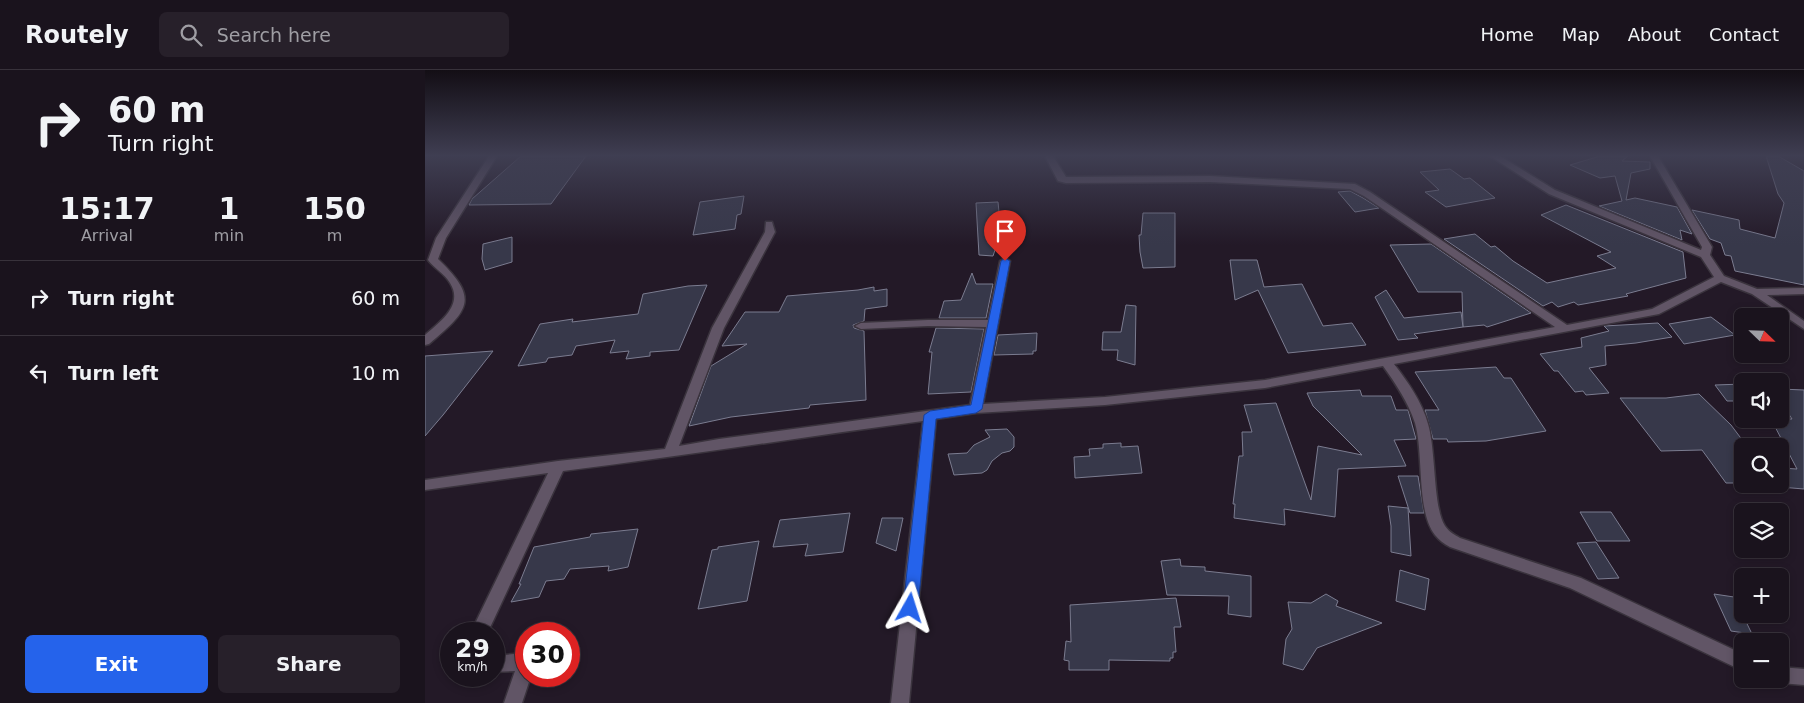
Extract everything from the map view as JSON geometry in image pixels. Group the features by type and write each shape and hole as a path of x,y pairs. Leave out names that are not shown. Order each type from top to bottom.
{"street":[{"path":"425,341 459,307 461,298 458,287 454,280 433,260 441,238 474,186"},
{"path":"1343,186 1352,186 1367,194 1564,328"},
{"path":"1542,186 1552,192 1705,255 1720,278 1756,292 1804,326"},
{"path":"1671,186 1707,247 1705,255"},
{"path":"670,453 718,328 770,232 769,224"},
{"path":"976,409 1005,261"},
{"path":"425,484 670,453 719,444 976,409 1105,401 1255,386 1655,312 1720,278"},
{"path":"1756,292 1803,291"},
{"path":"861,326 928,323 993,324"},
{"path":"1387,363 1408,390 1424,432 1429,455 1434,517 1439,530 1445,537 1455,543 1575,583 1734,659"},
{"path":"900,703 930,415"},
{"path":"484,622 558,466"},
{"path":"505,663 514,662 521,664 524,670 513,703"},
{"path":"1789,676 1804,677"}],"building":[{"path":"487,186 564,186 551,204 469,205 472,199"},
{"path":"1434,186 1479,186 1495,198 1446,207 1425,192 1439,190"},
{"path":"1618,186 1629,186 1626,200 1635,198 1677,207 1692,234 1680,230 1682,240 1599,206 1622,201"},
{"path":"1775,186 1804,186 1804,285 1735,271 1731,256 1725,255 1721,243 1710,239 1692,210 1739,220 1740,229 1775,238 1784,203"},
{"path":"1350,191 1379,208 1355,212 1338,192"},
{"path":"744,196 741,214 737,215 735,229 693,235 700,202"},
{"path":"998,202 1001,232 993,256 979,255 976,203"},
{"path":"1566,205 1683,252 1686,278 1626,294 1628,296 1578,305 1574,302 1558,307 1552,302 1543,306 1444,239 1475,234 1491,247 1495,246 1513,261 1547,283 1616,268 1597,256 1611,252 1541,215"},
{"path":"1143,213 1175,213 1175,267 1143,268 1139,235 1141,235"},
{"path":"512,237 512,262 485,270 482,259 483,244"},
{"path":"1431,244 1531,313 1487,327 1484,325 1463,327 1462,292 1418,292 1390,245"},
{"path":"1230,260 1257,260 1264,287 1302,284 1323,326 1352,323 1366,345 1288,353 1258,290 1235,300"},
{"path":"972,273 976,284 993,284 986,318 939,318 944,301 961,300"},
{"path":"707,285 679,350 650,352 650,356 626,359 629,351 610,353 615,340 576,346 572,355 548,358 546,362 518,366 540,324 573,319 572,322 638,314 643,294 688,286"},
{"path":"874,287 874,291 887,289 887,306 865,309 864,321 853,325 854,328 864,331 866,400 810,405 809,408 731,417 689,426 711,366 747,344 722,346 745,312 779,312 787,296"},
{"path":"1386,290 1404,318 1461,312 1463,327 1414,334 1418,338 1398,340 1375,297"},
{"path":"1126,305 1136,306 1135,365 1117,360 1118,350 1102,350 1103,332 1121,332"},
{"path":"1711,317 1734,335 1684,344 1669,324"},
{"path":"1658,323 1672,337 1605,346 1606,365 1589,368 1609,393 1586,395 1583,391 1575,392 1558,371 1554,371 1540,354 1582,347 1581,338 1609,331 1604,326"},
{"path":"936,328 984,329 971,392 928,394 932,352 929,352"},
{"path":"1037,333 1036,351 1033,351 1033,354 994,355 998,335"},
{"path":"493,351 443,415 425,436 425,356"},
{"path":"1496,367 1504,378 1511,378 1546,431 1486,441 1448,442 1447,439 1433,439 1425,410 1439,410 1415,372"},
{"path":"1734,384 1734,401 1727,401 1715,385"},
{"path":"1789,389 1804,390 1804,489 1789,488 1789,469 1797,469 1789,454 1789,438 1781,438 1776,428 1789,428 1789,419 1792,419 1789,414"},
{"path":"1360,390 1362,396 1391,396 1396,410 1408,410 1416,439 1394,440 1406,466 1338,469 1335,517 1284,509 1285,525 1234,518 1235,504 1233,504 1239,456 1243,456 1242,432 1252,432 1244,405 1276,403 1311,500 1318,446 1362,455 1313,406 1307,393"},
{"path":"1699,394 1731,425 1741,438 1734,438 1734,483 1726,483 1702,450 1661,451 1620,398 1666,398"},
{"path":"1007,429 1014,437 1014,447 1010,451 1002,453 982,473 954,475 948,454 967,453 974,445 990,437 985,430"},
{"path":"1121,443 1121,447 1138,446 1142,473 1075,478 1074,457 1090,456 1089,449 1103,448 1103,444"},
{"path":"1398,476 1418,476 1424,513 1410,513"},
{"path":"1388,506 1408,508 1411,556 1391,552 1391,526"},
{"path":"1580,512 1611,512 1630,541 1597,541"},
{"path":"850,513 843,552 805,556 808,544 773,547 780,520"},
{"path":"882,518 903,518 896,551 876,543"},
{"path":"638,529 628,567 608,571 609,566 570,569 564,579 546,581 539,597 511,602 521,584 519,584 534,547 590,537 591,534"},
{"path":"759,541 747,601 698,609 712,550 718,549 718,547"},
{"path":"1596,542 1619,578 1598,579 1577,543"},
{"path":"1180,559 1181,566 1205,567 1205,571 1251,576 1251,617 1228,614 1229,596 1167,595 1161,561"},
{"path":"1400,570 1429,579 1425,610 1396,601"},
{"path":"1326,594 1338,601 1336,606 1382,623 1317,648 1303,670 1283,664 1286,639 1292,629 1288,602 1311,603"},
{"path":"1714,594 1734,597 1734,623 1747,623 1752,633 1731,631"},
{"path":"1176,598 1181,627 1174,627 1176,652 1173,652 1173,658 1170,658 1170,661 1109,660 1109,670 1069,670 1069,661 1064,660 1066,641 1071,642 1070,605"}],"route":[{"path":"910,608 930,415 976,409 1005,261"}]}
